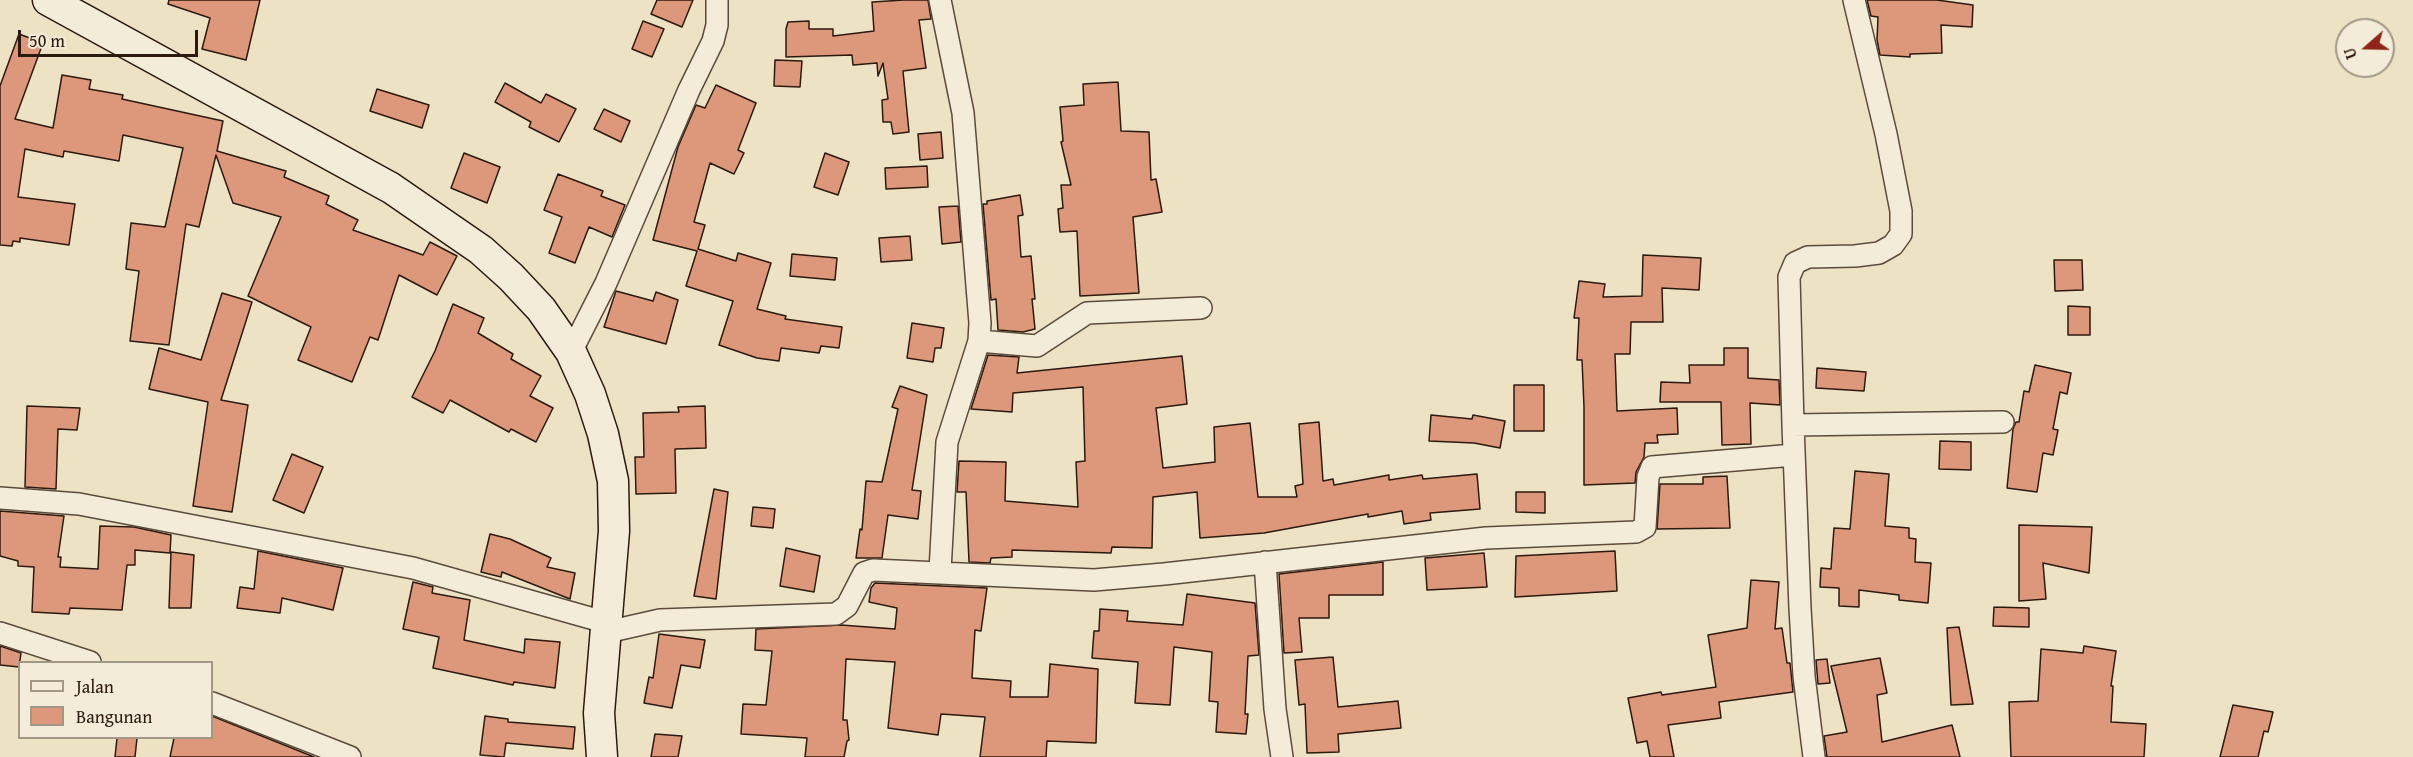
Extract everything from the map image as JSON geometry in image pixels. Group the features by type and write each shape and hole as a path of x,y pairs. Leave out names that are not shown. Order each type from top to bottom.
{"street":[{"path":"571,352 606,284 689,90 713,41 717,25 717,0"},
{"path":"940,0 963,113 979,299 979,341 947,442 940,571"},
{"path":"1814,757 1804,676 1789,277 1795,263 1808,257 1879,253 1893,244 1901,234 1901,211 1886,134 1854,0"},
{"path":"57,2 400,194 481,250 511,277 540,309 571,352 594,404 613,481 614,531 599,712 602,757"},
{"path":"979,341 1037,346 1087,313 1201,308"},
{"path":"1793,425 2003,423"},
{"path":"0,498 80,504 402,566 607,627 660,620 836,614 847,606 864,573 873,570 940,571 1094,580 1486,538 1636,532 1645,527 1648,477 1652,467 1794,455"},
{"path":"1265,562 1275,709 1282,757"},
{"path":"0,633 84,661"},
{"path":"213,703 350,757"}],"building":[{"path":"169,0 260,0 246,60 202,49 210,18 168,4"},
{"path":"657,0 693,0 682,27 651,14"},
{"path":"928,0 931,19 919,20 926,68 903,71 909,132 893,134 891,122 883,122 882,100 888,99 883,63 878,76 877,63 853,65 852,55 786,57 786,29 788,22 809,21 809,29 833,29 833,36 874,31 872,2"},
{"path":"1867,0 1937,0 1973,5 1972,27 1941,25 1942,53 1910,54 1910,57 1880,55 1877,40 1878,17 1871,16"},
{"path":"643,21 664,29 652,57 632,49"},
{"path":"19,34 43,43 15,119 53,128 62,75 91,80 89,89 123,95 122,99 223,121 217,151 286,171 284,177 329,196 326,204 358,220 353,230 423,255 430,242 457,256 437,295 399,275 378,340 370,337 352,382 298,360 311,327 248,296 281,217 233,203 216,155 199,227 186,224 169,345 130,341 139,271 126,269 131,223 165,227 183,148 123,135 119,161 64,151 63,157 25,149 18,197 75,204 69,245 20,238 20,242 13,241 12,246 0,245 0,86"},
{"path":"775,60 802,61 800,87 774,86"},
{"path":"1118,82 1121,131 1149,132 1151,180 1156,179 1162,212 1133,217 1139,293 1080,296 1077,231 1060,232 1058,209 1063,208 1061,185 1071,185 1061,142 1063,141 1060,107 1084,105 1083,84"},
{"path":"505,83 541,103 546,94 576,109 559,142 529,127 531,122 495,102"},
{"path":"716,85 756,103 738,150 744,153 734,174 710,163 694,222 705,225 698,249 736,261 738,253 771,263 757,309 786,316 785,319 842,327 839,348 821,346 819,353 781,348 779,361 757,358 719,345 733,301 686,286 697,251 653,240 678,147 696,105 705,108"},
{"path":"377,89 429,105 422,128 370,111"},
{"path":"604,109 630,121 621,142 594,129"},
{"path":"941,132 943,158 920,160 918,134"},
{"path":"464,153 500,167 487,203 451,188"},
{"path":"825,153 849,162 838,195 814,187"},
{"path":"927,166 928,187 886,189 885,168"},
{"path":"558,174 603,191 601,196 625,205 612,237 589,227 575,263 549,253 562,217 544,210"},
{"path":"1020,195 1023,215 1018,216 1021,257 1031,256 1035,299 1032,299 1035,329 1023,332 998,330 996,299 991,300 983,204 987,204 987,201"},
{"path":"958,206 961,242 942,244 939,207"},
{"path":"910,236 912,260 881,262 879,238"},
{"path":"792,254 837,258 835,280 790,276"},
{"path":"1643,255 1701,258 1699,290 1662,288 1663,322 1631,322 1630,354 1615,354 1617,411 1677,408 1678,434 1657,435 1658,443 1645,443 1644,457 1636,472 1635,483 1584,485 1582,360 1577,360 1579,318 1574,318 1579,281 1605,284 1603,297 1642,296"},
{"path":"2054,260 2082,260 2083,290 2055,291"},
{"path":"616,291 653,301 656,292 678,300 666,344 604,327"},
{"path":"222,293 252,302 221,400 248,405 232,512 193,506 208,402 149,389 159,348 201,360"},
{"path":"453,304 484,318 478,333 513,354 511,359 541,376 530,396 553,408 536,442 511,429 509,432 450,400 443,413 412,397 435,351"},
{"path":"2068,306 2090,307 2090,335 2068,335"},
{"path":"912,323 944,328 941,348 935,348 933,362 907,358"},
{"path":"1724,348 1748,348 1748,378 1779,380 1780,405 1750,403 1751,444 1722,445 1721,402 1660,402 1661,382 1690,383 1689,365 1724,365"},
{"path":"988,355 1019,357 1017,373 1182,356 1187,404 1156,408 1163,468 1215,462 1214,427 1250,423 1258,497 1297,497 1295,486 1303,484 1299,424 1319,422 1323,481 1333,479 1334,485 1389,475 1389,480 1422,475 1423,479 1477,474 1480,509 1430,513 1431,520 1404,524 1402,511 1368,517 1368,514 1264,533 1200,538 1197,492 1153,497 1152,548 1112,547 1111,553 1012,550 1012,557 991,558 990,563 969,562 966,492 957,492 959,461 1006,462 1005,501 1078,507 1076,462 1085,461 1083,387 1013,393 1012,412 971,409"},
{"path":"2035,365 2071,373 2067,394 2060,392 2053,429 2058,430 2053,455 2043,453 2037,492 2007,488 2013,429 2016,422 2019,422 2024,391 2029,392"},
{"path":"1817,368 1866,372 1864,391 1816,388"},
{"path":"1514,385 1544,385 1544,431 1514,431"},
{"path":"900,386 927,395 912,490 921,491 918,519 888,515 882,558 856,558 860,529 862,530 866,481 882,482 898,409 892,407"},
{"path":"27,406 80,408 77,430 58,429 56,489 25,487"},
{"path":"705,406 706,448 675,449 676,493 636,494 635,457 644,457 643,413 679,412 678,407"},
{"path":"1431,415 1472,419 1473,415 1505,421 1500,448 1474,443 1429,441"},
{"path":"1940,441 1971,442 1971,470 1939,469"},
{"path":"292,454 323,467 304,513 273,500"},
{"path":"1855,471 1889,474 1885,526 1909,528 1909,538 1916,539 1915,562 1931,563 1928,603 1899,600 1899,595 1859,590 1859,607 1839,606 1839,588 1820,587 1821,568 1831,569 1834,528 1850,529"},
{"path":"1727,476 1730,528 1657,529 1660,484 1703,484 1703,477"},
{"path":"714,489 728,492 716,599 694,596"},
{"path":"1516,492 1545,492 1545,513 1516,512"},
{"path":"753,507 775,509 773,528 751,526"},
{"path":"0,511 64,516 58,557 61,557 60,567 98,569 100,526 134,527 171,535 170,553 135,550 135,565 127,565 122,610 70,608 69,614 32,612 34,567 18,566 18,561 0,556"},
{"path":"2019,525 2092,527 2089,573 2043,563 2046,599 2019,601"},
{"path":"490,534 510,539 551,558 547,567 575,573 570,599 502,572 501,577 481,572"},
{"path":"786,548 820,556 814,592 780,586"},
{"path":"258,551 343,568 333,610 282,598 280,613 237,608 240,587 254,589"},
{"path":"1615,551 1617,591 1515,597 1516,556"},
{"path":"171,552 194,555 191,608 169,608"},
{"path":"1484,553 1487,587 1427,590 1425,558"},
{"path":"1383,562 1383,595 1329,595 1329,618 1299,618 1302,652 1284,653 1279,574"},
{"path":"1751,580 1779,582 1775,629 1782,628 1787,663 1790,663 1793,692 1719,702 1721,718 1668,725 1674,757 1650,757 1647,741 1637,743 1628,698 1661,692 1662,695 1716,687 1708,635 1747,628"},
{"path":"413,582 433,587 432,593 470,600 464,640 524,653 525,639 560,642 555,688 514,682 513,685 433,668 439,637 403,629"},
{"path":"875,583 987,588 981,631 975,630 972,678 1011,681 1010,697 1048,697 1050,664 1098,669 1096,743 1047,741 1046,757 980,757 985,717 941,714 938,735 888,728 895,662 846,659 843,720 847,720 849,740 844,757 805,757 807,738 741,734 743,704 766,705 772,651 755,650 756,629 841,625 895,629 897,608 869,602 871,588"},
{"path":"1187,594 1255,603 1259,655 1248,656 1246,734 1216,732 1218,702 1209,701 1212,652 1174,647 1170,705 1135,703 1138,662 1092,658 1094,631 1099,631 1100,609 1128,611 1127,621 1183,625"},
{"path":"1994,607 2029,608 2029,627 1993,626"},
{"path":"1959,627 1973,704 1951,705 1947,628"},
{"path":"659,634 705,640 700,668 681,665 672,708 644,703 649,677 653,678"},
{"path":"0,646 21,653 18,667 0,665"},
{"path":"2084,646 2116,651 2111,686 2113,686 2111,722 2146,724 2144,757 2011,757 2009,702 2038,701 2041,649 2083,653"},
{"path":"1333,657 1338,707 1398,701 1401,728 1338,734 1339,752 1307,753 1305,704 1299,705 1295,660"},
{"path":"1880,658 1887,693 1877,695 1882,742 1952,725 1960,757 1827,757 1824,736 1847,732 1831,666"},
{"path":"1827,659 1830,683 1818,684 1816,660"},
{"path":"2233,705 2273,712 2268,732 2264,731 2258,757 2220,757"},
{"path":"213,716 314,757 170,757 174,739 213,739"},
{"path":"485,716 508,719 508,722 575,727 573,749 506,743 504,757 480,755"},
{"path":"655,734 682,736 678,757 651,757"},
{"path":"117,739 137,739 135,757 115,757"}]}
